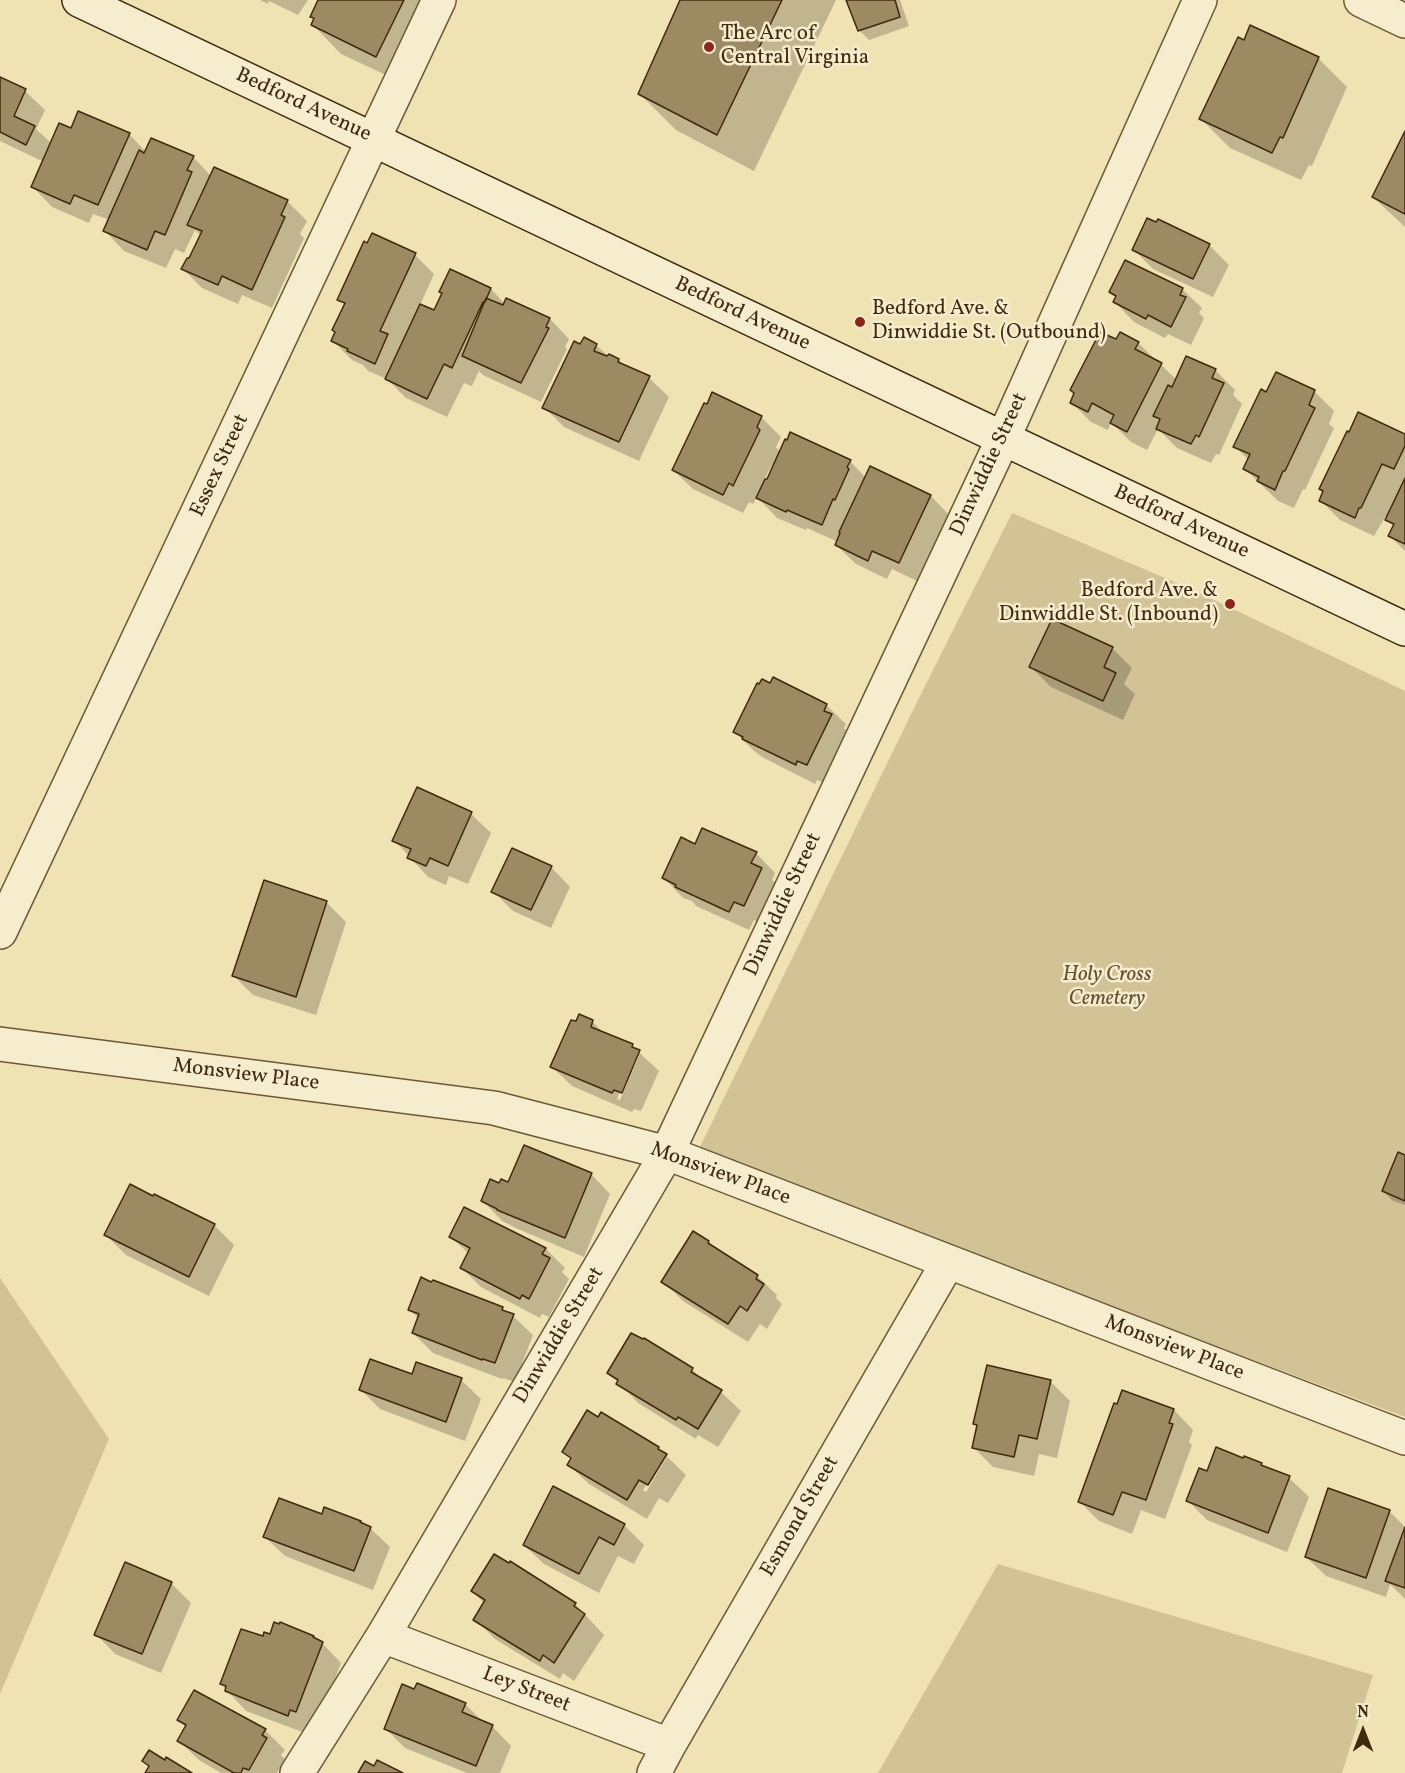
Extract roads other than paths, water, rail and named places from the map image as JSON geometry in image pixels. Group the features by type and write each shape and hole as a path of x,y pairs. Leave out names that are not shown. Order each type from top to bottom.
{"street":[{"name":"Bedford Avenue","path":"79,0 1405,629"},
{"name":"Essex Street","path":"0,932 439,0"},
{"name":"Dinwiddie Street","path":"297,1773 383,1636 667,1153 1003,439 1200,0"},
{"path":"1361,0 1405,21"},
{"name":"Monsview Place","path":"0,1044 494,1108 667,1153 1405,1438"},
{"name":"Esmond Street","path":"662,1759 948,1262"},
{"name":"Ley Street","path":"383,1636 662,1759"}],"place":[{"name":"The Arc of Central Virginia","path":"709,47"},
{"name":"Bedford Ave. & Dinwiddie St. (Outbound)","path":"860,322"},
{"name":"Bedford Ave. & Dinwiddle St. (Inbound)","path":"1230,604"}],"park label":[{"name":"Holy Cross Cemetery","path":"1107,988"}]}
